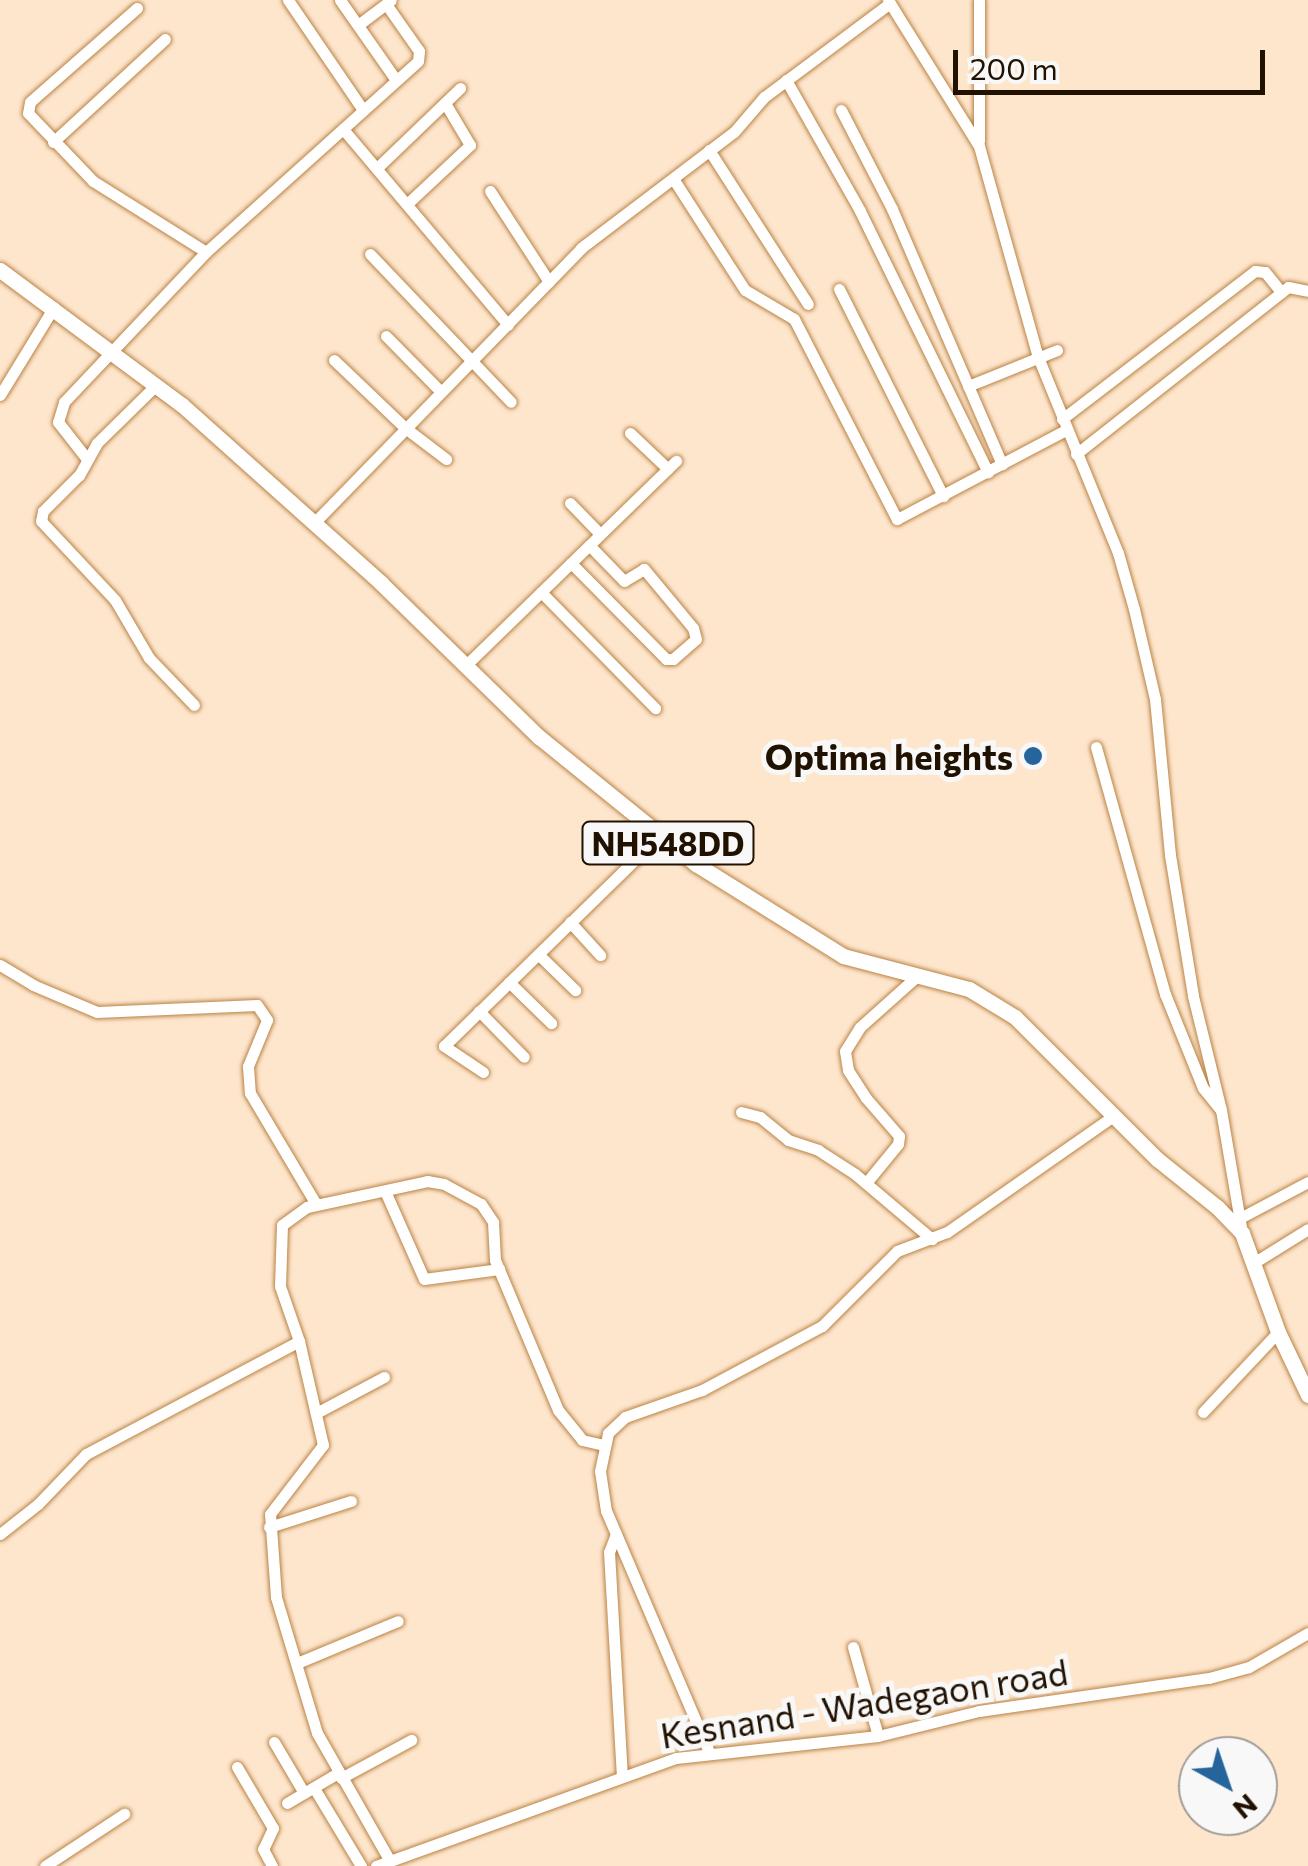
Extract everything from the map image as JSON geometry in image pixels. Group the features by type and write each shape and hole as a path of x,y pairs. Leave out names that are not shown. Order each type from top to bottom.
{"highway":[{"name":"NH548DD","path":"0,270 54,306 156,385 466,664 538,738 659,836 812,940 843,956 969,990 1002,1006 1112,1116 1241,1226 1278,1332 1303,1370 1308,1395"}],"street":[{"path":"288,0 363,110"},
{"path":"340,0 396,80"},
{"path":"979,0 979,146 1038,357 1118,553 1154,699 1170,855 1241,1226 1308,1182"},
{"path":"87,459 58,422 58,412 206,252 420,54 388,2 358,25"},
{"path":"313,524 581,248 674,180 734,132 786,80 889,2 979,146"},
{"path":"137,8 28,105 32,118 93,181 206,252"},
{"path":"53,142 165,38"},
{"path":"786,80 860,212 988,472"},
{"path":"378,167 460,88"},
{"path":"408,203 471,143 445,103"},
{"path":"841,110 892,209 1002,464"},
{"path":"342,129 378,167 508,326"},
{"path":"709,150 808,304"},
{"path":"674,180 745,290 794,319 892,515 904,519 1064,424 1254,271 1264,272 1281,292"},
{"path":"490,191 548,282"},
{"path":"370,254 511,402"},
{"path":"1076,454 1281,292 1292,285 1308,291"},
{"path":"839,289 943,496"},
{"path":"0,395 54,306"},
{"path":"386,336 439,390"},
{"path":"968,386 1056,350"},
{"path":"334,360 404,426 446,459"},
{"path":"156,385 97,442 73,482 44,511 41,521 114,600 149,658 194,705"},
{"path":"466,664 672,465 630,433"},
{"path":"570,503 600,534"},
{"path":"571,563 666,659 673,658 696,639 696,632 647,572 641,569 624,582 589,545"},
{"path":"541,592 655,708"},
{"path":"1096,746 1164,994 1203,1088 1220,1110"},
{"path":"483,1072 444,1046 659,836"},
{"path":"570,922 600,955"},
{"path":"538,954 575,990"},
{"path":"0,964 33,985 97,1012 257,1006 267,1020 248,1066 250,1093 316,1204"},
{"path":"866,1183 898,1144 899,1136 848,1070 845,1051 860,1027 916,976"},
{"path":"510,982 550,1023"},
{"path":"480,1011 524,1058"},
{"path":"741,1112 764,1120 788,1140 818,1150 866,1183 932,1239"},
{"path":"710,1752 602,1495 603,1445 626,1416 702,1390 822,1326 898,1252 932,1239 1112,1116"},
{"path":"390,1861 316,1733 276,1597 269,1527 272,1510 322,1450 299,1341 280,1286 280,1232 291,1215 316,1204 434,1182 481,1204 492,1222 499,1269 563,1418 582,1440 603,1445"},
{"path":"385,1191 424,1279 499,1269"},
{"path":"1255,1262 1308,1229"},
{"path":"1203,1412 1278,1332"},
{"path":"0,1534 38,1504 86,1454 299,1341"},
{"path":"316,1413 384,1377"},
{"path":"269,1527 350,1501"},
{"path":"616,1534 609,1552 622,1776"},
{"path":"297,1663 398,1620"},
{"name":"Kesnand - Wadegaon road","path":"376,1866 622,1776 710,1752 878,1736 979,1711 1232,1674 1308,1633"},
{"path":"854,1646 878,1736"},
{"path":"286,1803 411,1740"},
{"path":"274,1742 361,1866"},
{"path":"238,1767 274,1828 263,1849 272,1866"},
{"path":"46,1866 124,1814"}],"place":[{"name":"Optima heights","path":"1033,756"}]}
